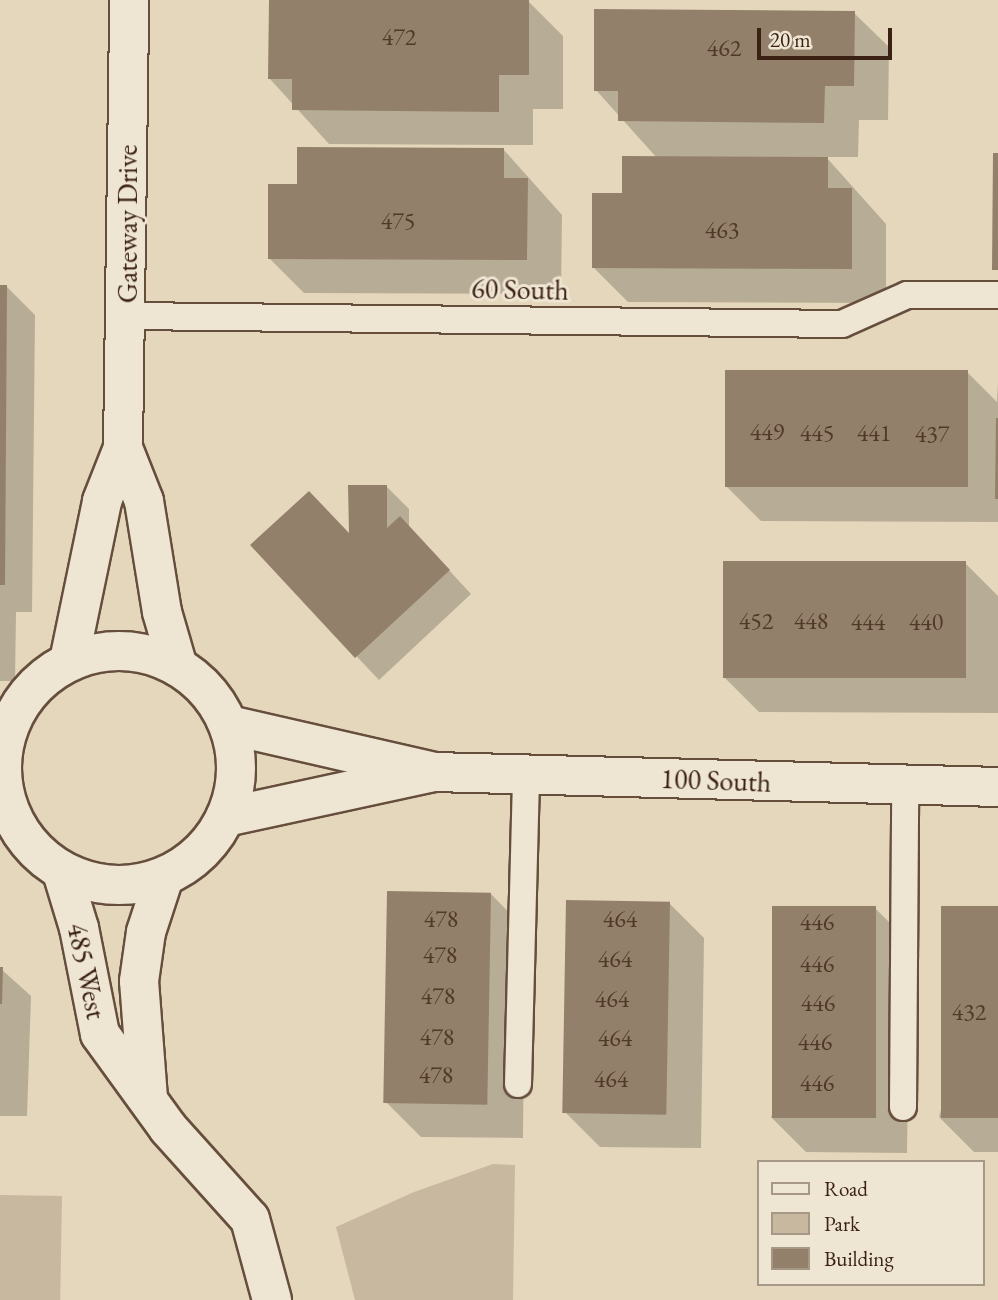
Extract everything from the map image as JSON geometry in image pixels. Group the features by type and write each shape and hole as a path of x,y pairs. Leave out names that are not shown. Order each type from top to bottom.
{"street":[{"name":"Gateway Drive","path":"69,661 102,501 123,448 127,316 129,0"},
{"name":"Gateway Drive","path":"123,448 144,501 162,612 178,667"},
{"path":"105,652 143,653 178,667 208,691 229,725 236,756 236,787 226,817 197,855 164,877 131,886 96,884 62,872 27,842 4,809 1,778 7,714 37,683 69,661 105,652"},
{"name":"100 South","path":"229,725 435,772 998,788"},
{"name":"100 South","path":"226,817 435,772"},
{"name":"485 West","path":"62,872 79,928 100,1034 169,1128 250,1219 272,1300"},
{"name":"485 West","path":"148,1097 139,981 146,932 164,877"}],"lane":[{"name":"60 South","path":"127,316 842,324 907,295 998,295"},
{"path":"518,1084 526,775"},
{"path":"903,1107 905,785"}],"green space":[{"path":"493,1164 515,1165 513,1300 355,1300 336,1227 414,1192"},
{"path":"0,1195 62,1196 60,1300 0,1300"}],"building":[{"path":"269,0 529,0 529,75 499,75 499,112 292,110 292,79 268,79"},
{"path":"594,9 855,11 854,86 825,86 824,123 618,121 618,91 594,91"},
{"path":"297,147 504,148 504,178 528,178 527,260 268,259 268,184 297,184"},
{"path":"993,153 998,153 998,270 992,270"},
{"path":"622,156 828,157 828,188 852,188 852,269 592,268 592,193 622,193"},
{"path":"0,285 7,285 5,585 0,585"},
{"path":"725,370 968,370 968,487 725,487"},
{"path":"998,418 998,499 995,499"},
{"path":"348,485 387,485 387,528 400,516 450,570 355,658 250,545 309,491 349,533"},
{"path":"723,561 966,561 966,678 723,678"},
{"path":"387,891 491,893 487,1105 383,1103"},
{"path":"566,900 670,902 666,1115 562,1113"},
{"path":"772,906 876,906 876,1118 772,1118"},
{"path":"941,906 998,906 998,1118 941,1118"},
{"path":"0,967 3,967 2,1004 0,1004"}]}
